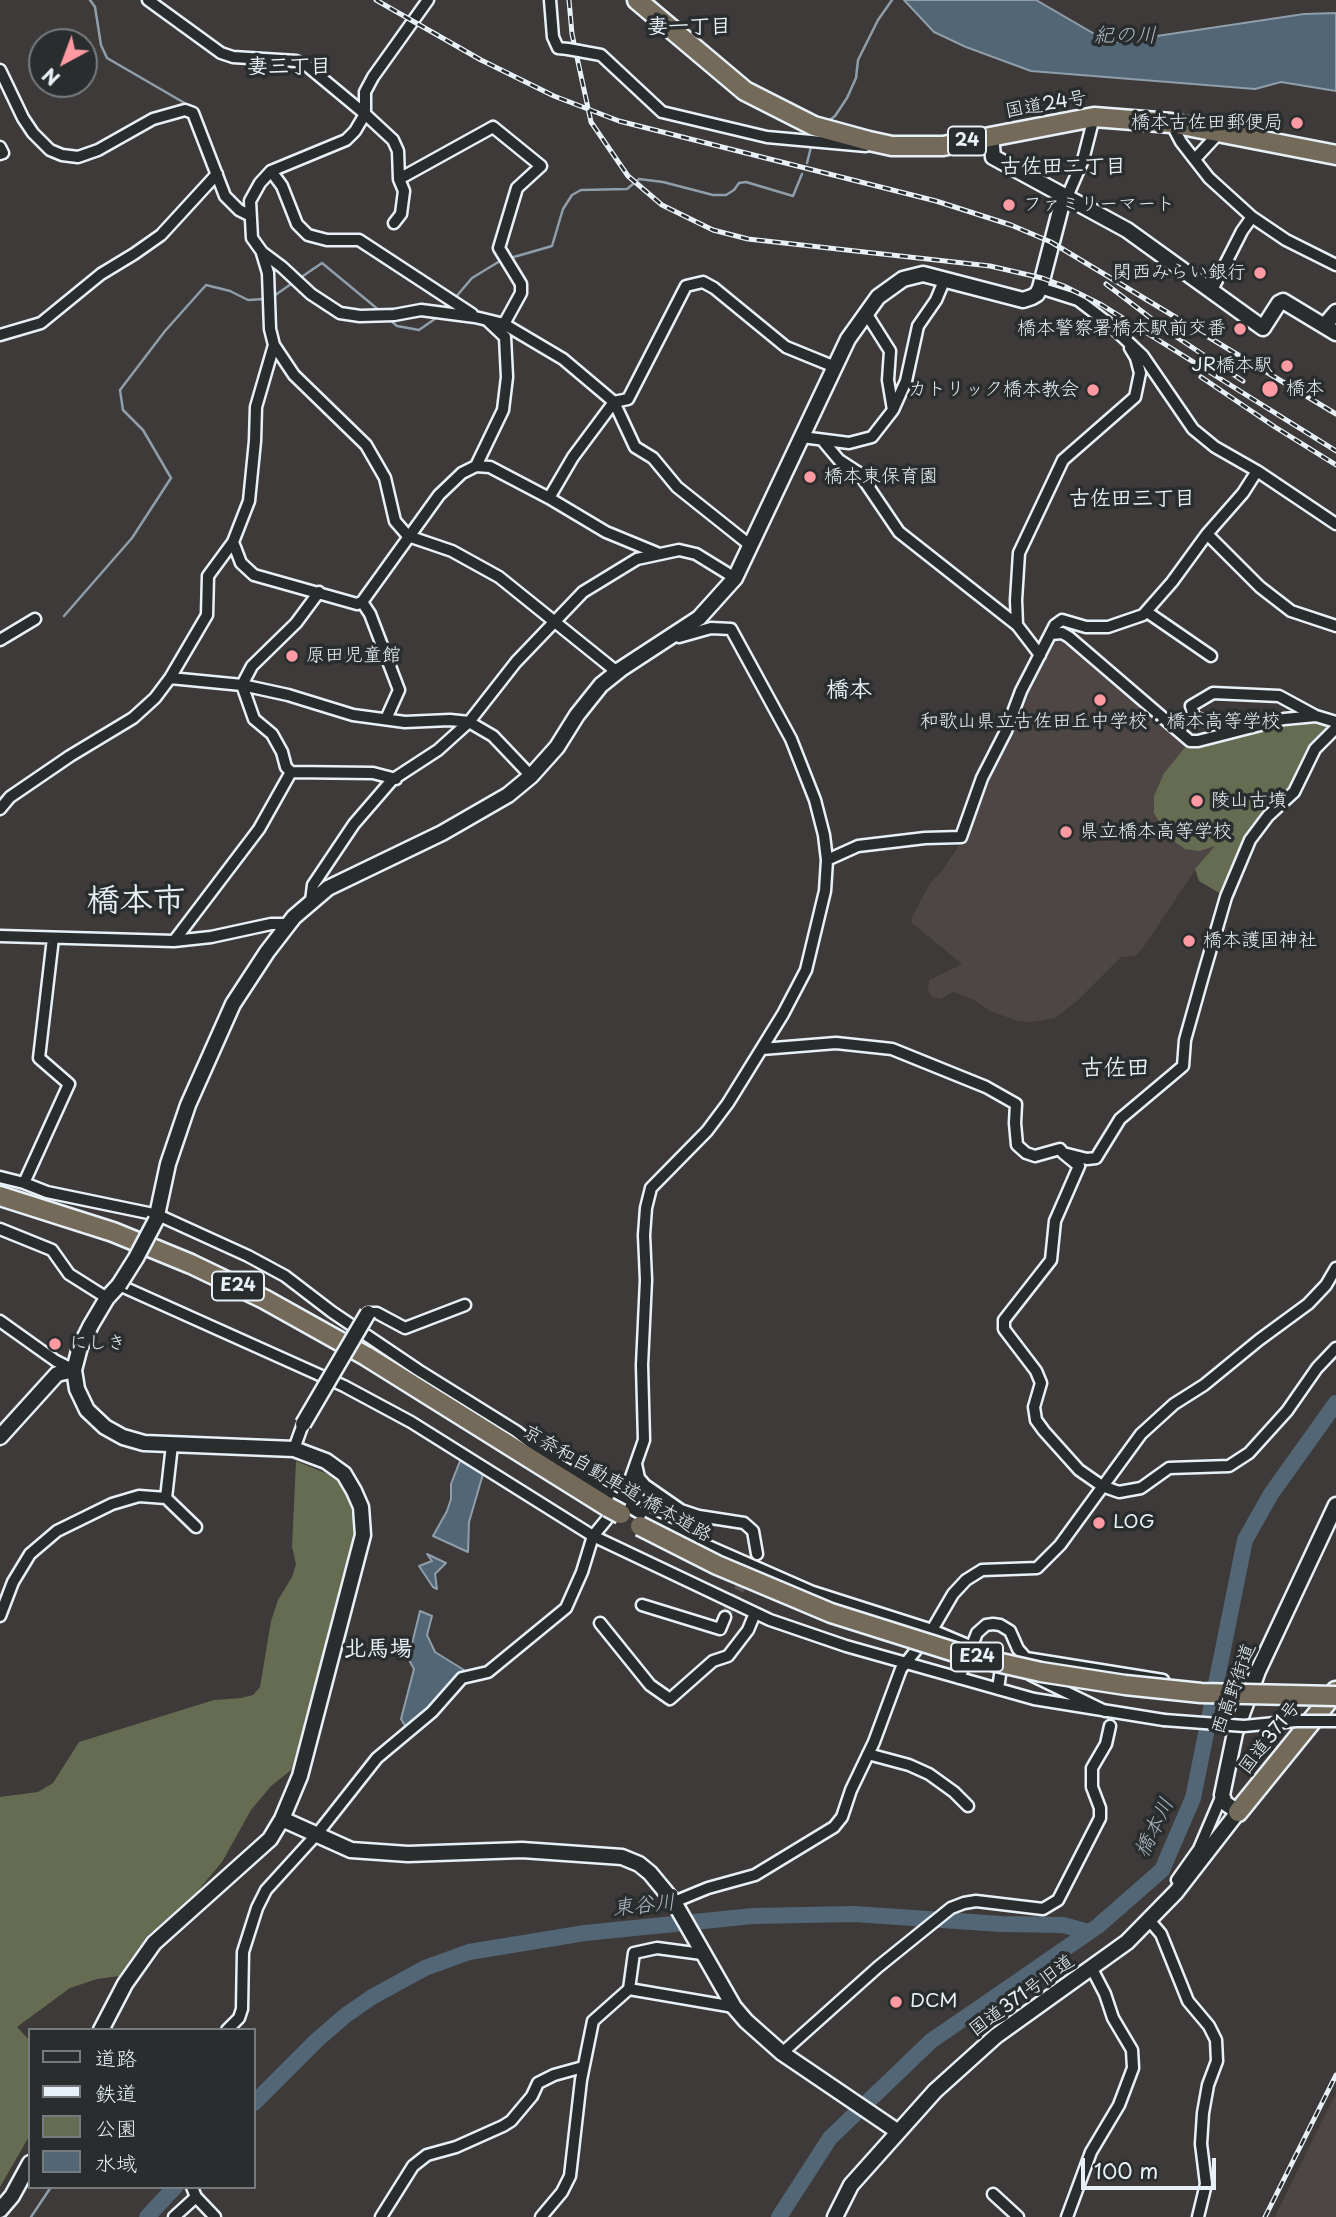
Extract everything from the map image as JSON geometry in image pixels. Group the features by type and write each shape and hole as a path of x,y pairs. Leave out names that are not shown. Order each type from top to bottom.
{"highway":[{"name":"国道24号","path":"637,0 710,63 764,102 814,126 884,144 943,146 1094,117 1171,123 1336,155"},
{"name":"京奈和自動車道;橋本道路","path":"0,1196 113,1232 191,1264 264,1299 366,1356 513,1449 616,1508 640,1526 729,1571 831,1613 961,1654 1041,1672 1201,1693 1336,1693"},
{"name":"国道371号","path":"1238,1812 1336,1693"}],"street":[{"path":"148,0 221,53 233,57 296,61 306,65 365,114 393,140 398,150 399,178 404,191 401,214 394,223"},
{"path":"428,0 373,77 365,92 365,114 346,140 271,171 260,183 250,201 252,238 262,252 312,294 340,313 394,316 421,310 475,317 505,324 563,359 614,402 635,447 653,458 677,487 751,546"},
{"path":"550,0 553,37 558,48 600,55 662,112 767,137 808,139 845,145 884,144"},
{"path":"0,70 23,118 50,150 62,155 78,157 99,150 153,120 185,110 193,113 225,196 239,210 249,215"},
{"path":"102,2028 125,1984 154,1943 270,1839 282,1819 300,1776 363,1535 361,1507 344,1474 326,1461 294,1449 172,1445 144,1443 123,1437 105,1427 87,1410 77,1389 74,1370 80,1347 107,1298 136,1258 157,1217 168,1164 188,1105 233,1004 288,924 311,901 328,888 442,833 508,795 531,776 557,747 577,715 601,685 699,618 735,578 848,338 878,297 903,279 923,274 1023,300 1037,294 1060,207 1083,160 1094,117"},
{"path":"1171,123 1181,142 1209,178 1252,217 1286,240 1336,265"},
{"path":"399,178 493,127 541,166 517,188 499,248 521,284 521,293 505,324"},
{"path":"1195,159 1220,132"},
{"path":"991,136 993,157 1127,230 1263,328 1283,301 1330,330 1336,312"},
{"path":"0,147 3,153 0,154"},
{"path":"271,171 282,186 297,224 308,235 327,240 359,240 475,317"},
{"path":"0,335 41,323 102,274 161,234 217,174"},
{"path":"1211,292 1252,217"},
{"path":"262,252 268,273 270,329 274,345 295,375 366,445 385,478 395,521 408,536 452,551 499,577 617,672"},
{"path":"802,437 849,443 872,437 893,410 906,381 918,326 936,300 944,281"},
{"path":"549,498 573,457 614,402 628,399 686,286 703,282 738,306 786,347 835,367"},
{"path":"1040,288 1078,300 1108,323 1143,356 1193,429 1215,447 1257,471 1336,524"},
{"path":"866,313 890,351 888,380 893,410"},
{"path":"476,467 503,410 507,377 505,337 486,320"},
{"path":"1017,625 1019,553 1051,481 1063,460 1135,397 1140,373 1136,358 1126,341"},
{"path":"0,809 10,797 133,718 155,698 208,615 208,576 233,542 249,501 256,407 274,345"},
{"path":"822,440 839,460 859,472 899,532 1017,625 1040,655"},
{"path":"233,542 241,563 254,575 357,604 362,602 439,495 462,473 476,467 490,467 549,498 606,533 657,553"},
{"path":"827,860 858,846 925,838 961,837 982,778 1055,625 1062,620 1086,626 1108,627 1140,617 1147,612 1207,534 1243,494 1257,471"},
{"path":"1207,534 1260,587 1291,611 1336,626"},
{"path":"311,901 313,886 354,824 396,779 438,750 469,722 516,663 583,592 637,559 679,550 696,554 735,578"},
{"path":"319,592 296,623 252,666 242,685 254,719 272,734 282,752 286,767 291,772 373,773 396,779"},
{"path":"362,602 370,614 400,690 386,719"},
{"path":"1147,612 1211,656"},
{"path":"0,640 36,619"},
{"path":"229,2028 239,2018 242,2009 243,1952 257,1908 266,1890 317,1835 377,1758 432,1713 462,1678 488,1672 566,1608 582,1572 593,1536 616,1508 644,1440 644,1235 651,1188 707,1131 762,1049 806,970 825,891 827,860 816,800 792,739 732,630 711,628 694,631 659,644"},
{"path":"1051,634 1062,633 1069,637 1190,741 1284,719 1316,716"},
{"path":"170,678 242,685 288,695 352,715 405,722 469,722 492,736 531,776"},
{"path":"1246,727 1208,722 1194,717 1191,706 1213,693 1279,696 1316,716 1336,722"},
{"path":"1063,1153 1096,1158 1120,1119 1183,1066 1185,1040 1210,950 1226,897 1250,840 1268,816 1294,792 1315,748 1336,728"},
{"path":"174,941 260,829 291,772"},
{"path":"0,936 174,941 211,937 271,924 288,924"},
{"path":"24,1183 69,1084 39,1058 48,1000 53,938"},
{"path":"762,1049 836,1044 892,1049 986,1087 1016,1104 1017,1145 1026,1153 1035,1156 1060,1149 1079,1166 1055,1221 1051,1260 1004,1320 1004,1329 1036,1371 1041,1383 1034,1407 1036,1420 1079,1470 1102,1486 1119,1492 1141,1488 1169,1468 1229,1466 1255,1448 1287,1411 1317,1368 1336,1348"},
{"path":"0,1177 47,1192 157,1217 248,1256 285,1276 332,1312 418,1370 516,1431 616,1508 824,1596 932,1630 971,1646 1105,1711"},
{"path":"0,1229 52,1250 69,1274 107,1298"},
{"path":"676,1906 708,1888 755,1875 834,1828 842,1817 905,1663 932,1630 953,1594 966,1580 982,1570 1037,1568 1060,1545 1141,1434 1174,1404 1204,1385 1308,1304 1326,1285 1336,1268"},
{"path":"119,1285 344,1386 437,1438 593,1536 755,1614 846,1646 1034,1699 1164,1720 1244,1726 1296,1721 1336,1721"},
{"path":"294,1449 303,1423 368,1313 377,1313 405,1328 465,1306"},
{"path":"0,1321 56,1361 74,1370"},
{"path":"0,1437 57,1374 74,1370"},
{"path":"166,1498 172,1445"},
{"path":"636,1463 639,1478 645,1485 681,1510 699,1516 744,1522 756,1536 757,1554"},
{"path":"0,1616 13,1582 30,1554 57,1531 112,1504 139,1496 166,1498 196,1527"},
{"name":"西高野街道","path":"1149,1920 1199,1849 1222,1795 1235,1734 1258,1671 1336,1505"},
{"path":"642,1605 720,1629 726,1617"},
{"path":"600,1623 650,1685 670,1699 713,1661 728,1656 748,1630 755,1614"},
{"path":"959,1678 977,1633 986,1625 1000,1625 1010,1631 1026,1658 1163,1680"},
{"path":"998,1689 1002,1660"},
{"path":"782,2053 878,1966 951,1908 976,1901 1043,1909 1058,1900 1100,1818 1100,1808 1092,1787 1092,1768 1106,1744 1111,1726"},
{"path":"868,1754 909,1765 929,1774 968,1806"},
{"path":"1222,1795 1226,1803 1238,1812"},
{"path":"1216,1842 1222,1795"},
{"name":"国道371号旧道","path":"834,2217 851,2185 892,2127 996,2036 1127,1942 1176,1892 1238,1812"},
{"path":"282,1819 351,1850 408,1854 522,1850 622,1857 639,1864 650,1873 676,1906 734,2007 782,2053 892,2127"},
{"path":"1149,1920 1161,1934 1188,2001 1209,2026 1216,2040 1217,2061 1208,2085 1203,2113 1201,2144 1206,2184 1198,2217"},
{"path":"541,2217 562,2192 570,2176 583,2067 593,2021 629,1989 634,1953 657,1948 700,1950"},
{"path":"1067,2217 1091,2151 1119,2105 1133,2068 1132,2050 1113,2018 1105,1994 1092,1969"},
{"path":"629,1989 734,2007"},
{"path":"381,2217 413,2166 427,2155 456,2147 511,2122 532,2096 538,2083 554,2075 583,2067"},
{"path":"0,2210 12,2196 28,2167"},
{"path":"174,2217 194,2193 215,2217"},
{"path":"993,2194 1018,2217"}],"shaded area":[{"name":"県立橋本高等学校","path":"1062,636 1171,729 1186,745 1164,773 1216,845 1195,870 1135,956 1121,957 1078,1000 1055,1018 1018,1021 990,1011 973,999 953,992 941,999 933,998 928,991 929,980 962,964 912,923 911,919 931,882 942,871 959,841 966,839 978,800 1031,682 1052,638"},
{"path":"1336,2093 1336,2217 1275,2217 1313,2139"}],"green space":[{"path":"1316,716 1336,722 1318,745 1294,792 1250,839 1226,897 1199,881 1195,869 1215,846 1199,851 1185,849 1168,837 1154,813 1154,796 1164,773 1190,741"},
{"path":"296,1461 335,1477 349,1499 355,1530 295,1767 271,1786 251,1810 222,1862 196,1893 147,1936 119,1976 97,1979 70,1988 17,2027 28,2039 28,2138 0,2187 0,1797 38,1792 53,1783 79,1742 214,1700 253,1695 260,1687 271,1621 296,1564 292,1547"}],"water":[{"path":"904,0 1036,0 1110,43 1304,14 1336,13 1336,91 1281,82 1255,89 1031,71 934,32"},
{"path":"460,1461 483,1474 469,1522 468,1552 433,1536 447,1511 451,1499 451,1484"},
{"path":"427,1554 446,1563 435,1574 437,1589 419,1566 432,1561"},
{"path":"420,1611 432,1616 427,1635 435,1652 464,1670 434,1706 407,1729 401,1719 414,1669 409,1660"}],"waterway":[{"path":"90,0 95,7 101,45 107,58 188,105"},
{"path":"827,122 835,116 847,98 856,78 858,60 878,20 892,0"},
{"path":"807,163 814,135"},
{"path":"455,298 472,278 500,261 552,246 563,209 572,195 581,190 627,189 639,179 663,182 713,195 726,195 739,183 746,182 793,196 802,174"},
{"path":"300,278 322,263 380,311"},
{"path":"271,298 294,282"},
{"path":"64,616 132,538 171,478 143,430 123,410 120,390 165,331 206,285 230,291 248,300 264,299"},
{"path":"390,320 397,326 419,330 439,316"},
{"name":"橋本川","path":"779,2217 830,2138 931,2041 1098,1926 1162,1870 1193,1798 1245,1540 1271,1494 1336,1403"},
{"name":"東谷川","path":"256,2101 346,2015 372,1997 425,1968 469,1952 585,1933 753,1916 854,1914 1001,1924 1063,1925 1089,1932"},
{"path":"31,2217 50,2189"},
{"name":"東谷川","path":"147,2217 173,2189"}],"tunnel":[{"path":"725,1617 757,1554"}],"railway":[{"path":"376,0 481,60 554,96 619,121 936,201 1011,225 1051,242 1336,414"},
{"path":"569,0 572,34 591,122 628,176 662,205 713,230 748,239 990,266 1064,286 1102,305 1336,451"},
{"path":"1106,284 1169,332 1243,381"},
{"path":"1201,377 1336,465"},
{"path":"1265,2217 1336,2075"}],"place":[{"name":"橋本古佐田郵便局","path":"1297,123"},
{"name":"ファミリーマート","path":"1009,205"},
{"name":"関西みらい銀行","path":"1260,273"},
{"name":"橋本警察署橋本駅前交番","path":"1240,329"},
{"name":"JR橋本駅","path":"1287,366"},
{"name":"橋本","path":"1270,389"},
{"name":"カトリック橋本教会","path":"1093,390"},
{"name":"橋本東保育園","path":"810,477"},
{"name":"原田児童館","path":"292,656"},
{"name":"和歌山県立古佐田丘中学校・橋本高等学校","path":"1100,700"},
{"name":"陵山古墳","path":"1197,801"},
{"name":"県立橋本高等学校","path":"1066,832"},
{"name":"橋本護国神社","path":"1189,941"},
{"name":"にしき","path":"55,1344"},
{"name":"LOG","path":"1099,1523"},
{"name":"DCM","path":"896,2002"}],"district":[{"name":"妻一丁目","path":"689,27"},
{"name":"妻三丁目","path":"289,67"},
{"name":"古佐田二丁目","path":"1063,167"},
{"name":"古佐田三丁目","path":"1132,499"},
{"name":"橋本","path":"849,691"},
{"name":"橋本市","path":"136,902"},
{"name":"古佐田","path":"1115,1069"},
{"name":"北馬場","path":"378,1650"}],"water label":[{"name":"紀の川","path":"1125,36"}]}
